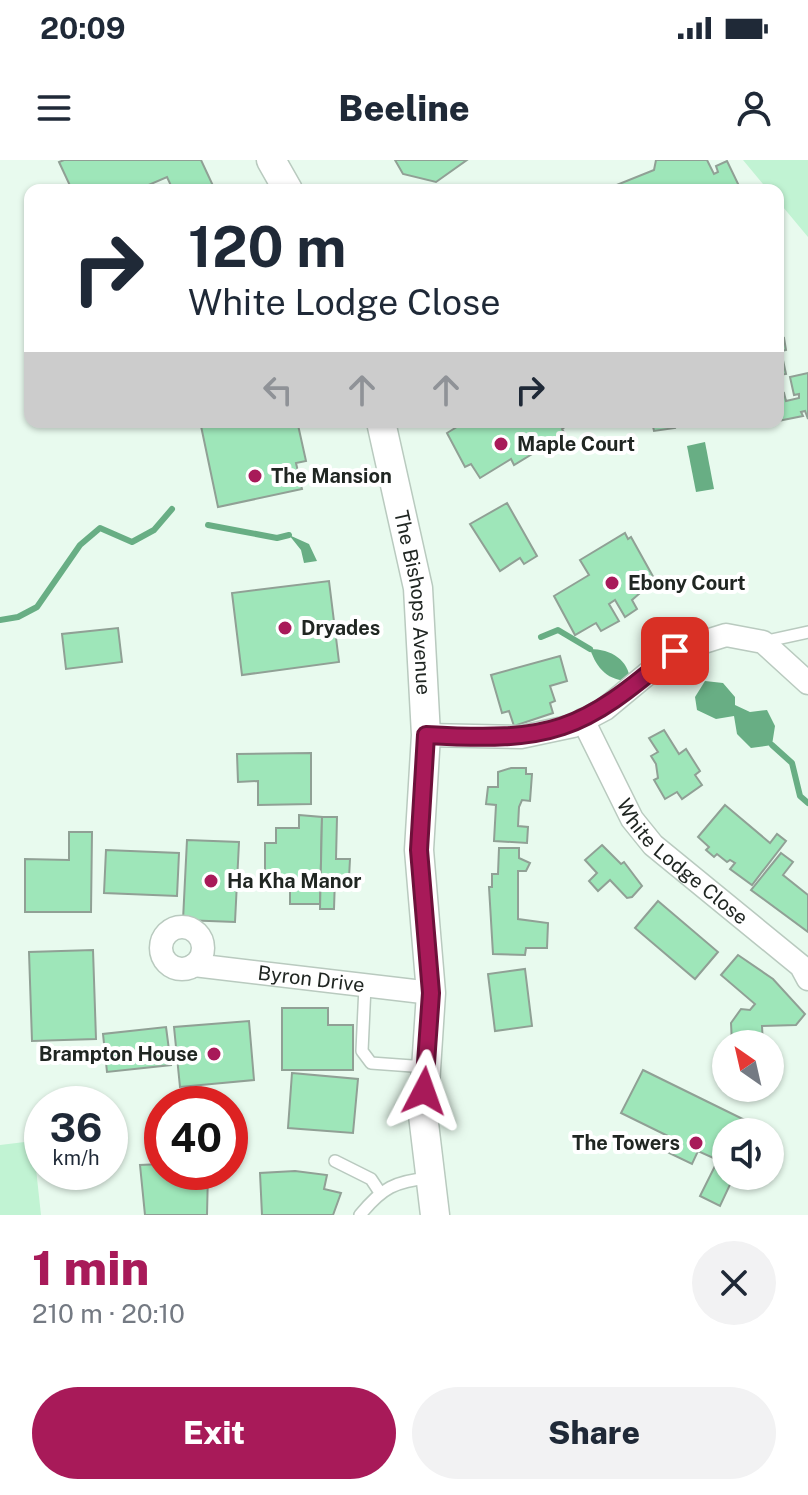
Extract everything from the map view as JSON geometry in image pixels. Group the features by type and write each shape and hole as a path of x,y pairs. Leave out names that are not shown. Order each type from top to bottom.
{"street":[{"path":"271,160 285,184"},
{"name":"The Bishops Avenue","path":"382,428 418,588 426,735 419,850 431,993 423,1115 435,1215"},
{"path":"426,735 521,737 583,720 624,695 675,651 726,635 763,642 808,683"},
{"name":"White Lodge Close","path":"583,720 632,819 653,845 806,970"},
{"name":"Byron Drive","path":"194,965 431,993"}],"lane":[{"path":"763,642 808,632"},
{"path":"365,986 362,1051 371,1063 426,1067"},
{"path":"335,1161 371,1179 379,1191"},
{"path":"360,1215 379,1191 409,1180 431,1178"}],"shaded area":[{"path":"743,160 808,160 808,237 784,208 784,184 763,184"},
{"path":"705,442 714,489 696,492 687,446"},
{"path":"289,535 309,544 317,561 304,563 301,550"},
{"path":"590,649 618,657 626,667 630,681 615,679 604,672"},
{"path":"705,681 723,683 735,697 735,705 750,712 767,710 775,726 772,745 751,748 737,734 734,716 716,719 697,710 695,697"},
{"path":"24,1142 24,1190 38,1190 41,1215 0,1215 0,1145"}],"building":[{"path":"201,160 212,184 170,184 167,177 151,184 69,184 59,162"},
{"path":"395,160 467,160 436,182 403,174"},
{"path":"656,160 707,160 714,174 718,172 716,166 727,161 738,184 619,184 654,170"},
{"path":"808,373 808,419 805,411 801,412 803,416 784,420 784,393 786,401 799,398 799,394 794,395 790,377"},
{"name":"The Mansion","path":"201,428 299,428 306,461 296,463 302,489 218,507"},
{"name":"Maple Court","path":"455,428 564,428 565,434 514,465 511,459 480,478 471,464 465,467 447,433"},
{"path":"507,503 537,556 524,564 520,558 500,571 470,524"},
{"name":"Ebony Court","path":"625,533 628,539 631,537 655,580 632,600 637,609 625,617 615,600 609,604 619,621 601,631 596,623 575,635 554,596 589,575 580,560"},
{"name":"Dryades","path":"329,581 339,662 242,675 232,593"},
{"path":"118,628 122,662 66,669 62,634"},
{"path":"560,656 567,681 550,686 555,701 550,703 553,713 514,726 509,711 502,713 491,675"},
{"path":"664,730 679,754 686,749 700,771 695,775 702,785 682,799 677,792 665,799 654,780 658,778 651,756 658,752 649,738"},
{"path":"311,753 311,804 258,805 258,781 238,782 237,754"},
{"path":"526,768 526,774 532,774 530,801 522,800 519,807 518,826 528,827 527,843 494,841 496,805 486,804 488,787 498,787 498,772"},
{"path":"725,805 770,843 777,834 786,841 752,885 730,869 735,863 727,862 717,854 714,857 698,837"},
{"path":"299,815 322,817 320,904 290,904 290,883 265,883 265,843 276,843 276,828 299,828"},
{"path":"322,817 337,817 336,859 350,859 349,878 335,878 334,909 320,909"},
{"path":"69,832 92,832 91,912 25,912 25,859 69,860"},
{"name":"Ha Kha Manor","path":"187,840 239,842 235,922 183,920"},
{"path":"602,845 621,864 624,862 642,886 632,897 627,898 610,880 598,891 589,881 597,873 585,860"},
{"path":"499,848 519,848 519,858 530,863 526,871 518,871 518,919 548,923 547,948 526,948 525,955 493,954 489,887 492,887 492,874 498,874"},
{"path":"106,850 179,853 177,896 104,893"},
{"path":"781,853 793,862 783,875 808,895 808,932 751,890"},
{"path":"658,901 718,952 695,979 635,928"},
{"path":"93,950 96,1039 32,1041 29,952"},
{"path":"738,955 773,979 805,1014 796,1025 731,1030 731,1023 741,1009 750,1010 755,1004 721,975"},
{"path":"525,969 532,1026 495,1031 488,974"},
{"path":"282,1008 328,1008 328,1025 353,1025 353,1070 282,1070"},
{"name":"Brampton House","path":"249,1021 254,1080 180,1086 174,1027"},
{"path":"166,1027 171,1065 107,1072 103,1034"},
{"name":"The Towers","path":"643,1070 741,1118 712,1118 712,1157 698,1151 692,1164 663,1150 670,1137 621,1113"},
{"path":"292,1073 358,1079 353,1133 288,1128"},
{"path":"140,1165 144,1165 144,1190 208,1190 207,1215 145,1215"},
{"path":"295,1171 327,1175 324,1189 341,1193 333,1215 262,1215 260,1173"},
{"name":"The Towers","path":"712,1172 712,1190 727,1190 720,1206 700,1196"}],"waterway":[{"path":"0,620 18,617 37,607 80,545 100,528 132,542 154,530 172,509"},
{"path":"208,525 277,538 289,535"},
{"path":"541,637 558,630 590,649"},
{"path":"772,745 792,763 800,796 808,803"}],"place":[{"name":"Maple Court","path":"501,444"},
{"name":"The Mansion","path":"255,476"},
{"name":"Ebony Court","path":"612,583"},
{"name":"Dryades","path":"285,628"},
{"name":"Ha Kha Manor","path":"211,881"},
{"name":"Brampton House","path":"214,1054"},
{"name":"The Towers","path":"696,1143"}],"route":[{"path":"424,1091 431,993 419,850 426,735 521,737 573,726 605,709 675,651"}]}
